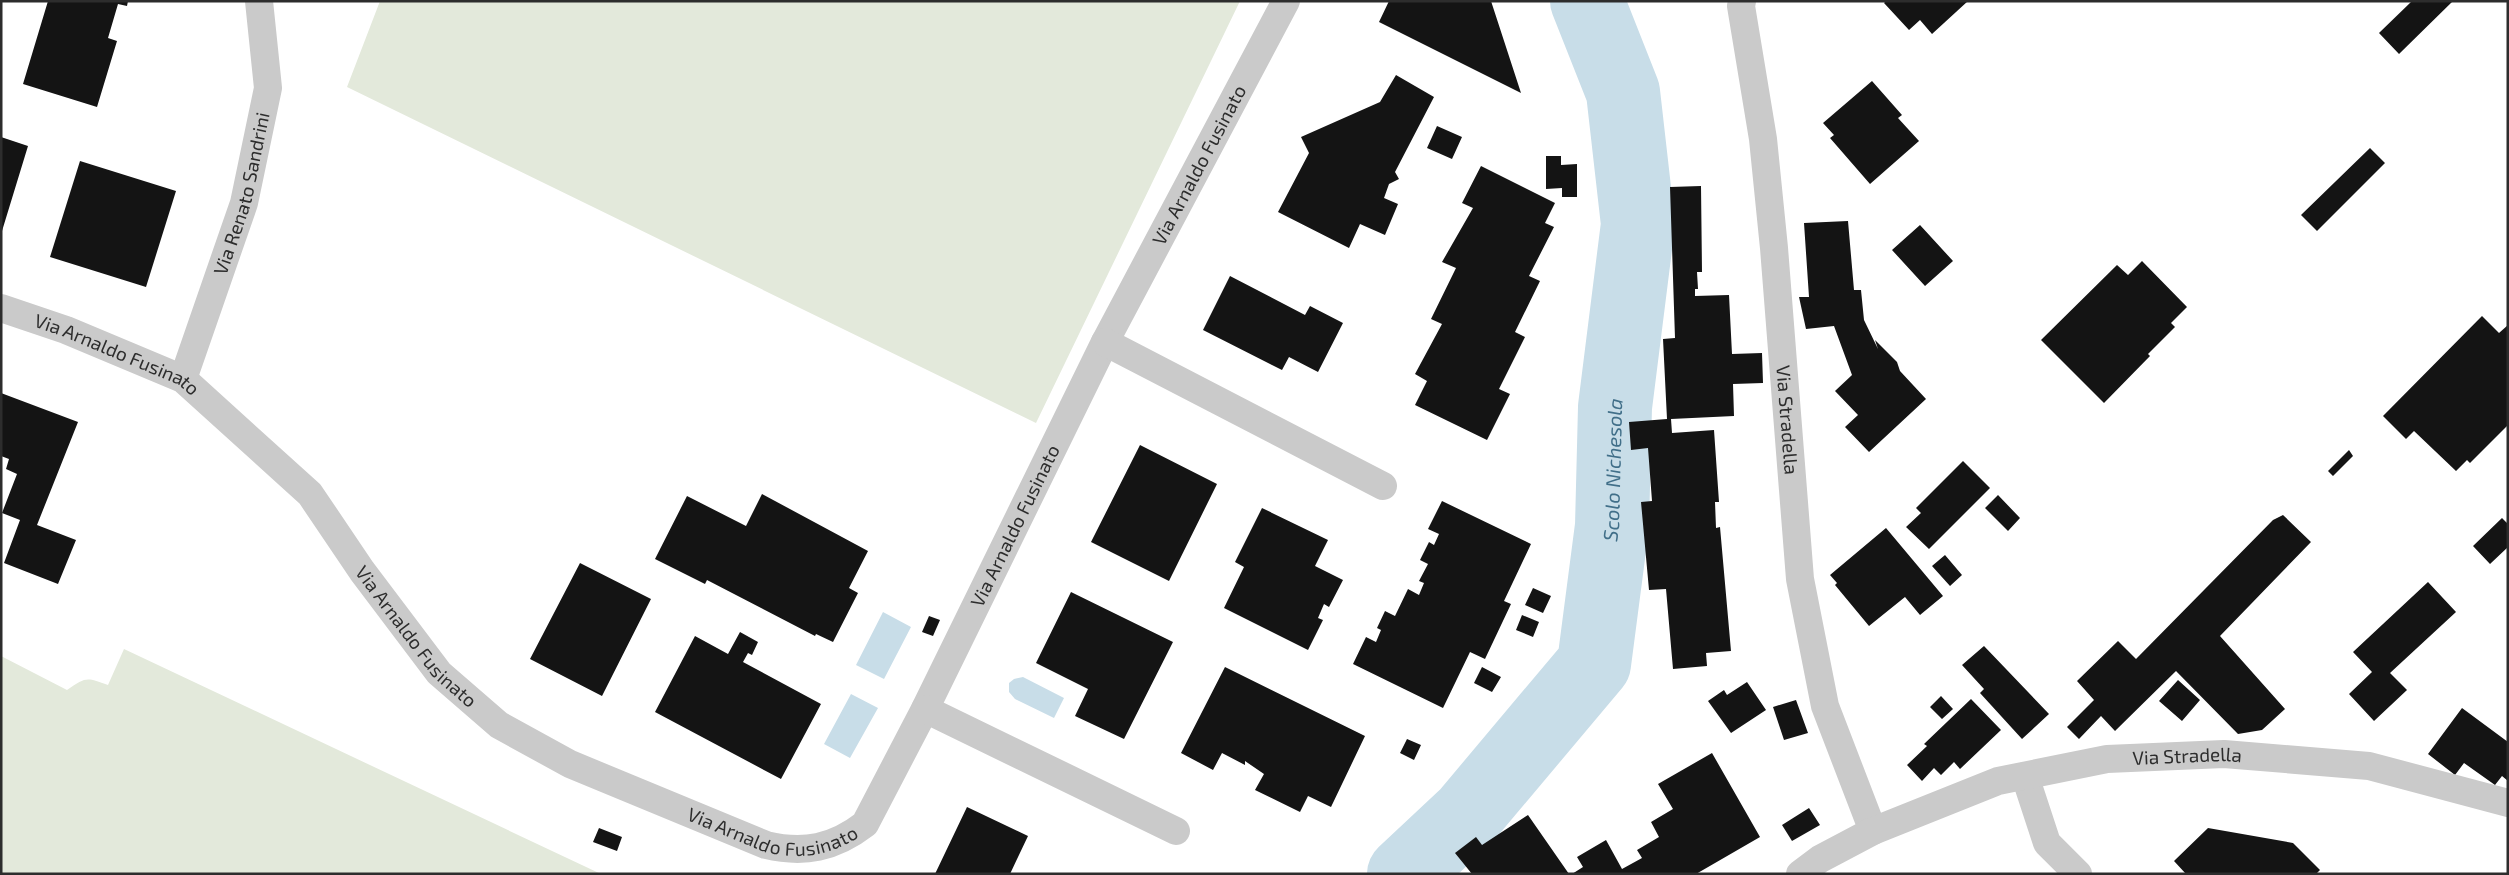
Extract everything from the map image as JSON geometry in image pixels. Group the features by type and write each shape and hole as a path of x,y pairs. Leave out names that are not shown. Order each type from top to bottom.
{"street":[{"name":"Via Renato Sandrini","path":"183,379 244,203 268,88 259,1"},
{"name":"Via Arnaldo Fusinato","path":"1,308 66,330 183,379 310,494 362,571 439,673 499,724 570,764 766,845 784,850 820,848 852,834 865,824 925,709 1105,342 1286,1"},
{"name":"Via Stradella","path":"1742,1 1741,6 1763,139 1774,248 1800,579 1825,706 1872,831"},
{"path":"1105,342 1383,486"},
{"path":"925,709 1176,831"},
{"name":"Via Stradella","path":"1800,874 1820,860 1872,831 1998,781 2107,759 2224,754 2369,766 2508,803"},
{"path":"2024,776 2048,842 2078,874"}],"shaded area":[{"path":"380,1 1240,1 1036,423 347,87"},
{"path":"124,649 601,874 1,874 1,656 67,690 86,680 108,685"}],"water":[{"path":"883,612 911,627 884,679 856,665"},
{"path":"1023,677 1064,698 1054,718 1015,699 1009,692 1009,683 1014,679"},
{"path":"851,694 878,708 850,758 824,744"}],"building":[{"path":"48,1 128,1 127,6 118,4 108,38 117,41 97,107 23,84"},
{"path":"1389,1 1491,1 1521,93 1379,22"},
{"path":"1886,1 1968,1 1932,34 1920,20 1909,30 1884,3"},
{"path":"2412,1 2453,1 2399,54 2379,33"},
{"path":"1396,75 1434,97 1395,172 1399,179 1389,184 1384,198 1398,204 1385,235 1360,224 1349,248 1278,212 1309,153 1301,137 1380,102"},
{"path":"1872,81 1902,115 1898,118 1919,141 1870,184 1830,138 1834,135 1823,123"},
{"path":"1437,126 1462,137 1452,159 1427,148"},
{"path":"1,137 28,146 2,231 1,231"},
{"path":"2370,148 2385,163 2317,231 2301,215"},
{"path":"1546,156 1561,156 1561,165 1577,164 1577,197 1562,197 1562,188 1546,189"},
{"path":"80,161 176,191 146,287 50,257"},
{"path":"1481,166 1555,203 1545,223 1554,227 1529,276 1540,281 1515,332 1525,337 1499,389 1510,394 1487,440 1415,405 1427,381 1415,374 1442,324 1431,319 1456,268 1442,262 1473,208 1462,203"},
{"path":"1701,186 1702,272 1697,272 1698,289 1695,289 1695,296 1729,295 1732,354 1762,353 1763,383 1733,384 1734,416 1671,419 1672,433 1714,430 1719,502 1715,502 1716,528 1720,527 1731,651 1706,653 1707,666 1673,669 1666,589 1649,590 1641,502 1652,501 1648,448 1631,450 1629,422 1667,419 1663,339 1675,338 1670,187"},
{"path":"1848,221 1854,290 1861,290 1864,320 1878,349 1875,340 1897,362 1900,371 1926,399 1869,452 1845,427 1858,415 1835,391 1852,375 1834,326 1806,329 1799,297 1809,297 1804,223"},
{"path":"1920,225 1953,261 1925,286 1892,250"},
{"path":"2142,261 2187,307 2171,323 2175,327 2148,354 2150,356 2104,403 2041,340 2117,265 2128,275"},
{"path":"1230,276 1305,315 1310,306 1343,323 1318,372 1289,357 1282,370 1203,330"},
{"path":"2482,316 2499,333 2508,325 2508,425 2470,463 2467,460 2456,471 2414,431 2406,439 2383,416"},
{"path":"1,393 78,422 37,525 76,540 58,584 4,563 20,520 2,513 17,474 6,469 9,459 1,456"},
{"path":"1140,445 1217,484 1169,581 1091,542"},
{"path":"2349,450 2353,456 2333,476 2328,471"},
{"path":"1963,461 1990,488 1929,549 1906,527 1921,513 1916,508"},
{"path":"762,494 868,551 849,588 858,593 833,642 816,634 815,636 707,580 705,584 655,559 687,496 746,526"},
{"path":"1998,495 2020,518 2008,531 1985,508"},
{"path":"1442,501 1531,544 1504,601 1511,604 1485,659 1470,652 1443,708 1353,664 1366,637 1376,642 1381,630 1377,628 1385,611 1395,616 1408,589 1419,595 1424,583 1419,581 1428,564 1420,560 1429,542 1434,545 1439,534 1428,529"},
{"path":"1262,508 1328,540 1315,566 1343,580 1329,607 1324,604 1318,618 1323,620 1308,650 1224,608 1244,567 1235,562"},
{"path":"2283,515 2311,542 2220,636 2285,709 2262,730 2238,734 2176,671 2115,731 2101,716 2079,739 2067,727 2094,700 2077,681 2118,641 2136,659 2273,520"},
{"path":"2502,518 2508,524 2508,547 2490,564 2473,546"},
{"path":"1886,528 1943,596 1920,615 1905,597 1869,626 1835,585 1837,583 1830,575"},
{"path":"1945,555 1962,575 1950,586 1932,566"},
{"path":"580,563 651,599 602,696 530,659"},
{"path":"2428,582 2456,612 2390,673 2407,690 2374,721 2349,694 2372,672 2353,652"},
{"path":"1533,588 1551,596 1543,613 1525,605"},
{"path":"1071,592 1173,642 1124,739 1075,716 1088,689 1036,663"},
{"path":"1522,615 1539,622 1533,637 1516,630"},
{"path":"929,616 940,620 933,636 922,632"},
{"path":"740,632 758,642 752,655 748,653 743,662 821,704 781,779 655,712 695,636 728,654"},
{"path":"1984,646 2049,714 2022,739 1980,693 1984,689 1962,665"},
{"path":"1225,667 1365,736 1331,807 1308,796 1300,812 1255,790 1264,774 1245,761 1245,765 1222,753 1213,770 1181,753"},
{"path":"1482,667 1501,677 1492,692 1474,683"},
{"path":"2178,680 2200,700 2182,721 2159,701"},
{"path":"1747,682 1766,710 1731,733 1708,701 1724,690 1727,695"},
{"path":"1941,696 1953,709 1942,719 1930,707"},
{"path":"1971,699 2001,730 1960,769 1954,762 1941,775 1934,768 1922,781 1907,765 1927,746 1924,744"},
{"path":"1796,700 1808,733 1784,740 1773,707"},
{"path":"2462,708 2508,742 2508,781 2502,776 2495,785 2464,763 2455,775 2428,754"},
{"path":"1407,739 1421,745 1414,760 1400,753"},
{"path":"1712,753 1760,837 1696,874 1572,874 1583,867 1577,857 1606,840 1622,869 1642,858 1637,850 1659,837 1651,822 1673,809 1658,784"},
{"path":"967,807 1028,836 1010,874 935,874"},
{"path":"1809,808 1820,825 1792,841 1782,825"},
{"path":"1528,815 1569,874 1472,874 1455,853 1476,837 1482,845"},
{"path":"599,828 622,837 617,851 593,842"},
{"path":"2208,828 2293,843 2320,870 2316,874 2186,874 2174,861"}],"waterway":[{"name":"Scolo Nichesola","path":"1404,874 1467,815 1594,664 1612,526 1615,407 1638,224 1623,92 1587,1"}]}
